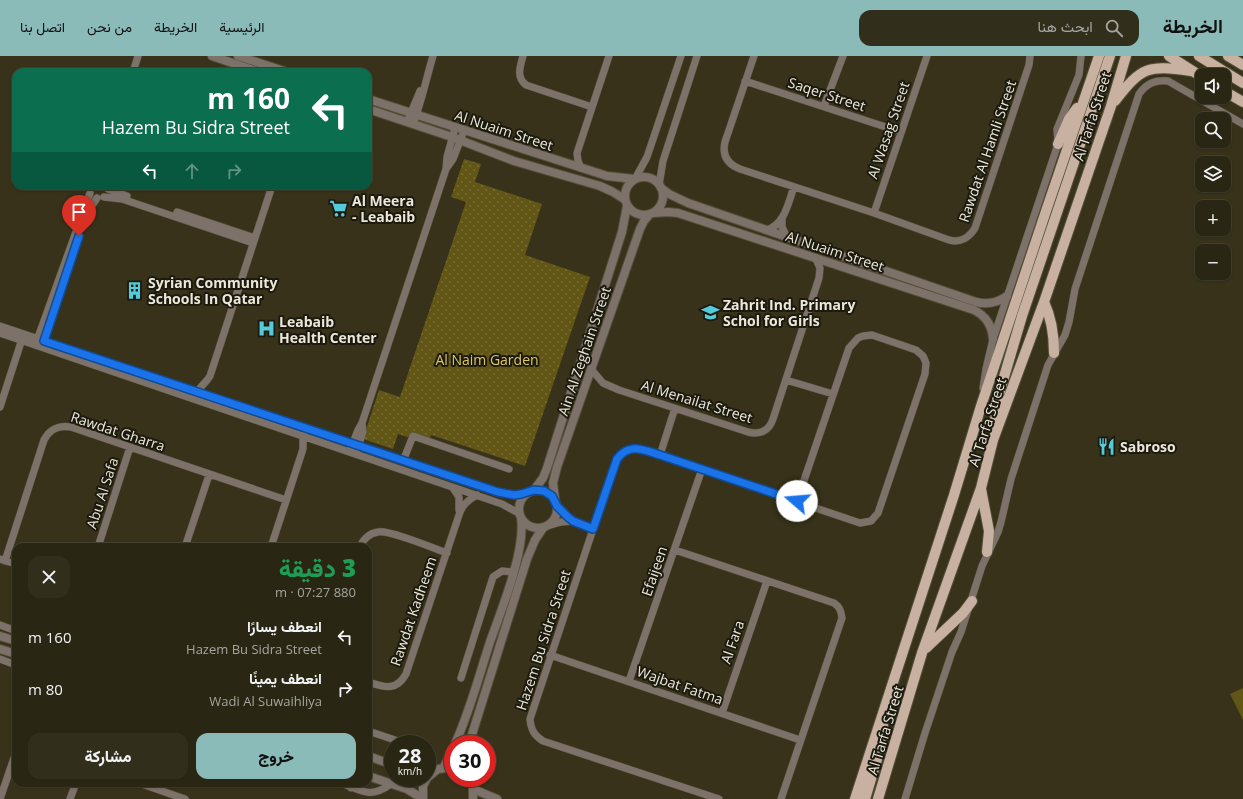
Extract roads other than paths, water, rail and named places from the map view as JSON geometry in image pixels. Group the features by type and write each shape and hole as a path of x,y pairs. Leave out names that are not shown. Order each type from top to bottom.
{"main road":[{"path":"1094,56 1095,67"},
{"name":"Al Tarfa Street","path":"855,799 886,700 952,503 981,406 1099,56"},
{"path":"994,440 995,417 999,394 1022,316 1110,56"},
{"name":"Al Tarfa Street","path":"878,799 922,653 980,488 994,440 1044,302 1111,106 1126,56"},
{"path":"1170,56 1195,73"},
{"path":"1199,56 1243,83"},
{"path":"1228,56 1243,65"},
{"path":"1111,106 1134,79 1141,73 1151,68 1164,67 1191,71"},
{"path":"1231,95 1243,102"},
{"path":"1058,144 1069,119 1084,98"},
{"path":"1044,302 1054,332 1054,353"},
{"path":"980,488 989,531 987,552"},
{"path":"922,653 963,613 972,601"},
{"path":"865,799 880,748 886,700"}],"street":[{"path":"129,68 133,56"},
{"path":"134,68 138,56"},
{"path":"212,56 247,68"},
{"path":"238,56 275,68"},
{"path":"410,123 423,94 424,84 433,56"},
{"path":"523,56 519,73 526,85 592,107"},
{"path":"581,168 577,153 609,56"},
{"path":"681,56 647,157 635,179 626,188 626,203 634,213 640,215 651,214 660,206 662,202 663,197 660,186 663,160 697,56"},
{"name":"Rawdat Al Hamli Street","path":"754,56 725,142 724,148 726,159 734,166 949,240 956,241 963,240 971,234 975,228 1029,66 1030,56"},
{"path":"824,106 843,56"},
{"name":"Al Wasag Street","path":"874,213 927,56"},
{"name":"Al Tarfa Street","path":"981,406 986,369 993,339 1058,144 1057,129 1079,75 1081,56"},
{"path":"905,799 917,756 949,660 972,601 987,552 998,532 1005,512 1011,479 1048,365 1054,353 1062,343 1068,329 1075,289 1136,100 1143,88 1160,80 1168,81 1243,124"},
{"name":"Saqer Street","path":"745,81 902,132"},
{"name":"Al Nuaim Street","path":"372,100 607,176 635,179"},
{"name":"Al Nuaim Street","path":"372,110 523,164 600,186 613,192 626,203"},
{"path":"455,128 456,139"},
{"path":"353,453 355,445 363,432 362,423 446,169 447,157 456,139 464,131"},
{"path":"565,162 577,153"},
{"path":"635,179 641,177 651,178 660,186"},
{"name":"Al Nuaim Street","path":"660,186 669,194 683,201 976,302 988,304 995,303 1007,296"},
{"path":"787,237 782,227 782,219 794,187"},
{"path":"39,343 89,190"},
{"path":"90,190 93,196 122,199 254,240"},
{"path":"39,343 84,221 89,210 101,197 106,194 107,190"},
{"path":"116,190 254,240"},
{"path":"194,399 197,392 206,384 210,376 271,190"},
{"name":"Ain Al Zeghain Street","path":"532,492 543,478 547,468 622,232 626,203"},
{"name":"Al Nuaim Street","path":"651,214 668,212 678,213 974,310 988,322 991,327 993,339"},
{"name":"Ain Al Zeghain Street","path":"556,503 553,488 556,472 640,229 644,221 651,214"},
{"path":"767,230 774,227 782,219"},
{"name":"Al Menailat Street","path":"591,369 598,379 608,386 748,432 757,433 765,430 772,424 821,272 820,265 816,259"},
{"path":"0,326 23,337 194,399 502,504 520,516 528,526 538,528 561,522 573,521"},
{"path":"0,333 23,337"},
{"name":"Hazem Bu Sidra Street","path":"718,799 543,741 536,736 531,728 530,719 615,463 620,455 626,450 632,448 644,450 860,523 865,523 875,518 878,513 926,374 926,363 923,356 916,350 872,335 863,336 854,341 849,348 797,501"},
{"path":"0,407 23,337"},
{"path":"39,343 197,392 498,492 514,495 544,491 552,496 564,514 573,521 593,529"},
{"path":"786,380 833,394"},
{"path":"660,455 675,408"},
{"name":"Rawdat Gharra","path":"3,560 44,440 47,434 58,426 71,427 286,500"},
{"path":"272,543 304,449 304,436 306,428"},
{"path":"304,449 309,444 315,431"},
{"path":"403,461 413,436 509,469"},
{"name":"Abu Al Safa","path":"99,543 130,447"},
{"name":"Efaijeen","path":"629,681 702,469"},
{"path":"186,543 209,475"},
{"name":"Rawdat Kadheem","path":"454,488 459,497 459,514"},
{"path":"459,735 513,572 522,540 520,504 522,500 532,492"},
{"name":"Rawdat Kadheem","path":"372,683 386,687 392,686 403,680 459,514 464,505 477,495"},
{"path":"472,735 527,559 535,540 556,516 556,503"},
{"path":"362,543 370,535 382,532 447,553"},
{"path":"675,550 834,603 839,607 842,618 781,799"},
{"path":"461,678 493,577 502,571 513,572"},
{"name":"Al Fara","path":"722,712 767,580"},
{"path":"0,625 12,630"},
{"path":"0,636 12,640"},
{"path":"0,649 12,653"},
{"name":"Wajbat Fatma","path":"550,655 722,712 800,740"},
{"path":"0,659 12,664"},
{"path":"372,732 384,736"},
{"path":"372,757 384,762"},
{"path":"0,799 12,764"},
{"path":"436,770 444,767"},
{"path":"372,777 384,782"},
{"path":"70,799 74,787"},
{"path":"150,787 182,798"},
{"path":"354,787 370,796 386,787"},
{"path":"401,787 407,789 423,799"},
{"path":"423,787 423,799"},
{"path":"377,799 383,789"},
{"path":"473,799 473,789 497,799"}],"place":[{"name":"Al Meera - Leabaib","path":"339,208"},
{"name":"Syrian Community Schools In Qatar","path":"135,290"},
{"name":"Zahrit Ind. Primary Schol for Girls","path":"710,312"},
{"name":"Leabaib Health Center","path":"266,329"},
{"name":"Sabroso","path":"1107,446"}],"park label":[{"name":"Al Naim Garden","path":"487,359"}]}
